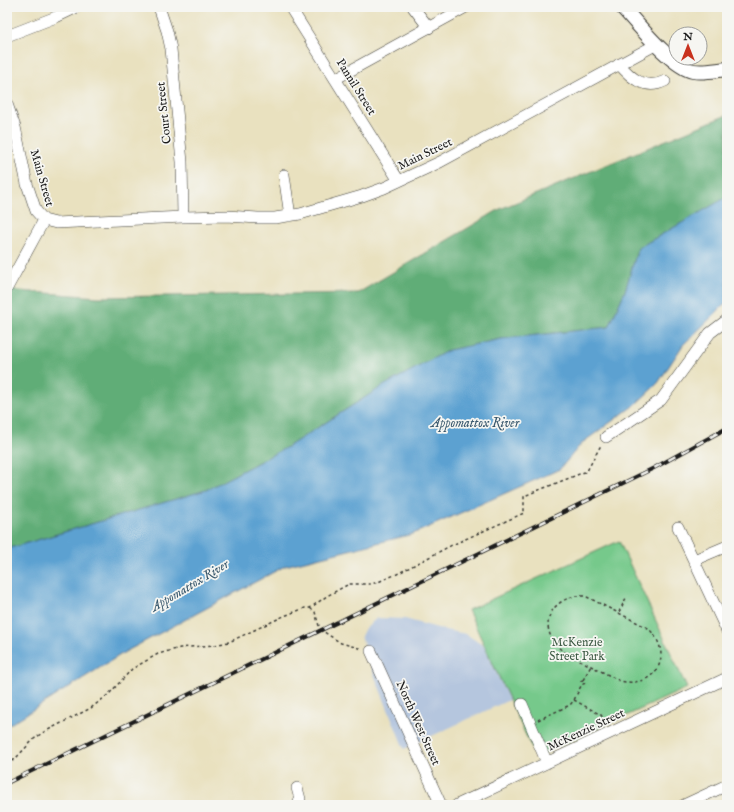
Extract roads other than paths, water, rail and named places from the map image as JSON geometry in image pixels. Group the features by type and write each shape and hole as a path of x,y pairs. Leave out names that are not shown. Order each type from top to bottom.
{"main road":[{"path":"628,9 657,44 684,68 700,72 727,69"}],"street":[{"path":"7,36 56,17 77,7"},
{"name":"Court Street","path":"159,7 171,49 182,162 183,217"},
{"name":"Pannil Street","path":"290,7 399,181"},
{"path":"413,7 429,28"},
{"path":"335,79 466,7"},
{"name":"Main Street","path":"7,104 18,141 27,184 36,211 44,220 56,223 183,217 227,216 258,218 290,216 362,196 440,162 657,44"},
{"path":"619,64 630,76 647,85 653,85 665,81"},
{"path":"284,175 290,216"},
{"path":"7,288 44,220"},
{"path":"606,437 661,400 710,333 727,320"},
{"path":"678,527 727,631"},
{"path":"694,560 727,546"},
{"name":"North West Street","path":"371,651 441,805"},
{"name":"McKenzie Street","path":"457,805 727,678"},
{"path":"522,704 547,762"},
{"path":"684,805 727,785"},
{"path":"297,788 300,798 298,805"}],"water":[{"name":"Appomattox River","path":"727,197 727,303 683,345 658,383 636,404 582,443 560,469 413,534 285,566 125,652 7,726 7,549 206,490 289,446 383,386 449,350 501,339 609,327 625,291 638,248"}],"railway":[{"path":"7,783 654,468 727,428"}],"park label":[{"name":"McKenzie Street Park","path":"577,649"}]}
